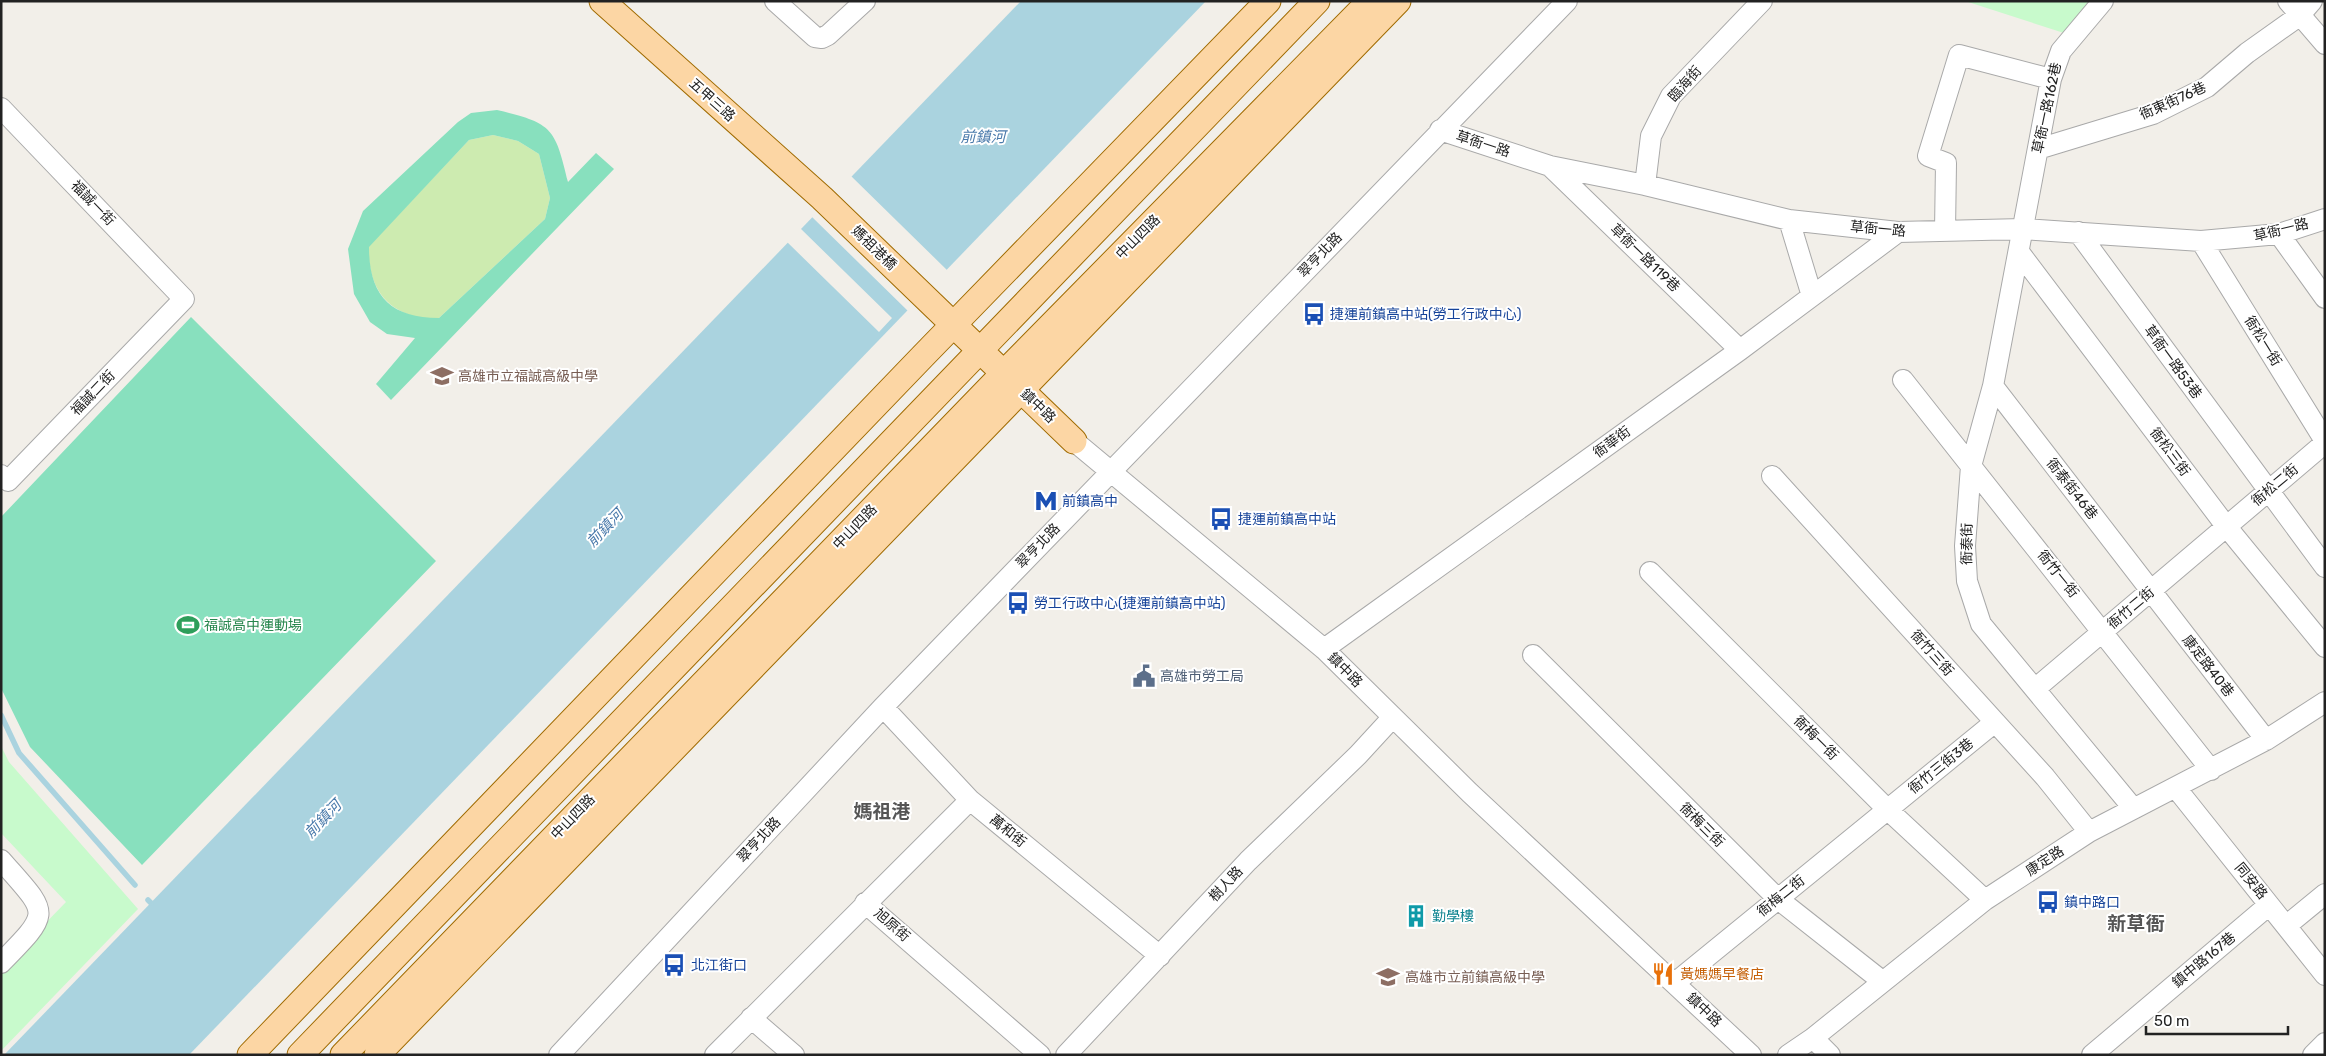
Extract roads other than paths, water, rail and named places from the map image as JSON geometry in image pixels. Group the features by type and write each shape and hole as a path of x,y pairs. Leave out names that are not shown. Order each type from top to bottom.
{"main road":[{"name":"五甲三路","path":"602,1 822,198"},
{"path":"250,1055 953,324 1268,1"},
{"path":"300,1055 979,349 1317,1"},
{"name":"中山四路","path":"343,1055 1004,373 1370,1"},
{"name":"中山四路","path":"377,1055 1398,1"},
{"name":"媽祖港橋","path":"822,198 926,299"},
{"name":"鎮中路","path":"926,299 1074,441"}],"street":[{"path":"775,1 815,37 822,38 865,1"},
{"name":"翠亨北路","path":"559,1054 883,707 1567,1"},
{"name":"臨海街","path":"1645,185 1650,136 1671,96 1762,1"},
{"name":"草衙一路162巷","path":"2023,229 2051,79 2061,51 2103,1"},
{"path":"2300,6 2325,44"},
{"name":"衙東街76巷","path":"2038,149 2152,114 2207,87 2300,6"},
{"path":"1945,231 1946,163 1928,156 1959,55 2051,79"},
{"name":"福誠一街","path":"1,108 184,299"},
{"name":"草衙一路","path":"1440,130 1550,166 1645,185 1788,220 1898,232 2023,229 2201,241 2279,234 2325,219"},
{"name":"草衙一路119巷","path":"1550,166 1740,350"},
{"path":"1788,220 1812,296"},
{"name":"衙泰街","path":"2023,229 1993,386 1971,466 1965,546 1967,581 1981,624 2036,688 2133,808"},
{"name":"衙華街","path":"1324,649 1740,350 1898,232"},
{"name":"草衙一路53巷","path":"2078,232 2325,567"},
{"path":"2279,234 2325,298"},
{"name":"衙松一街","path":"2201,241 2325,442"},
{"name":"衙松三街","path":"2019,252 2226,526 2325,647"},
{"name":"福誠二街","path":"3,481 184,299"},
{"name":"衙竹一街","path":"1903,380 2211,770"},
{"name":"衙泰街46巷","path":"1993,386 2150,591"},
{"name":"鎮中路","path":"1074,441 1324,649 1392,718 1676,982 1751,1055"},
{"name":"衙松二街","path":"2226,526 2325,442"},
{"name":"衙竹三街","path":"1772,476 2045,777 2089,832"},
{"name":"衙竹二街","path":"2036,688 2226,526"},
{"name":"衙梅一街","path":"1650,572 1887,809 1985,900"},
{"name":"康定路40巷","path":"2150,591 2266,740"},
{"name":"衙梅三街","path":"1533,656 1778,899 1882,981"},
{"name":"康定路","path":"1788,1055 1813,1038 1985,900 2089,832 2266,740 2325,702"},
{"name":"萬和街","path":"883,707 970,800 1160,956"},
{"name":"樹人路","path":"1066,1055 1248,861 1358,755 1392,718"},
{"name":"衙竹三街3巷","path":"1887,809 1995,722"},
{"name":"同安路","path":"2176,788 2325,975"},
{"path":"865,902 970,800"},
{"name":"衙梅二街","path":"1676,982 1887,809"},
{"path":"1,860 37,901 40,911 38,923 1,963"},
{"path":"2286,926 2325,894"},
{"name":"旭原街","path":"715,1055 865,902 1040,1055"},
{"name":"鎮中路167巷","path":"2092,1055 2269,904"},
{"path":"751,1018 794,1055"},
{"path":"1813,1038 1830,1055"},
{"path":"2313,1055 2325,1043"}],"water":[{"name":"前鎮河","path":"1021,1 1206,1 189,1055 4,1055"}],"waterway":[{"path":"1,715 19,753 135,885"},
{"path":"148,900 151,903"}],"place":[{"name":"捷運前鎮高中站(勞工行政中心)","path":"1314,314"},
{"name":"高雄市立福誠高級中學","path":"442,376"},
{"name":"前鎮高中","path":"1046,501"},
{"name":"捷運前鎮高中站","path":"1221,519"},
{"name":"勞工行政中心(捷運前鎮高中站)","path":"1018,603"},
{"name":"福誠高中運動場","path":"188,625"},
{"name":"高雄市勞工局","path":"1144,676"},
{"name":"鎮中路口","path":"2048,902"},
{"name":"勤學樓","path":"1416,916"},
{"name":"北江街口","path":"674,965"},
{"name":"黃媽媽早餐店","path":"1663,974"},
{"name":"高雄市立前鎮高級中學","path":"1388,977"}],"district":[{"name":"媽祖港","path":"882,811"},
{"name":"新草衙","path":"2136,923"}]}
